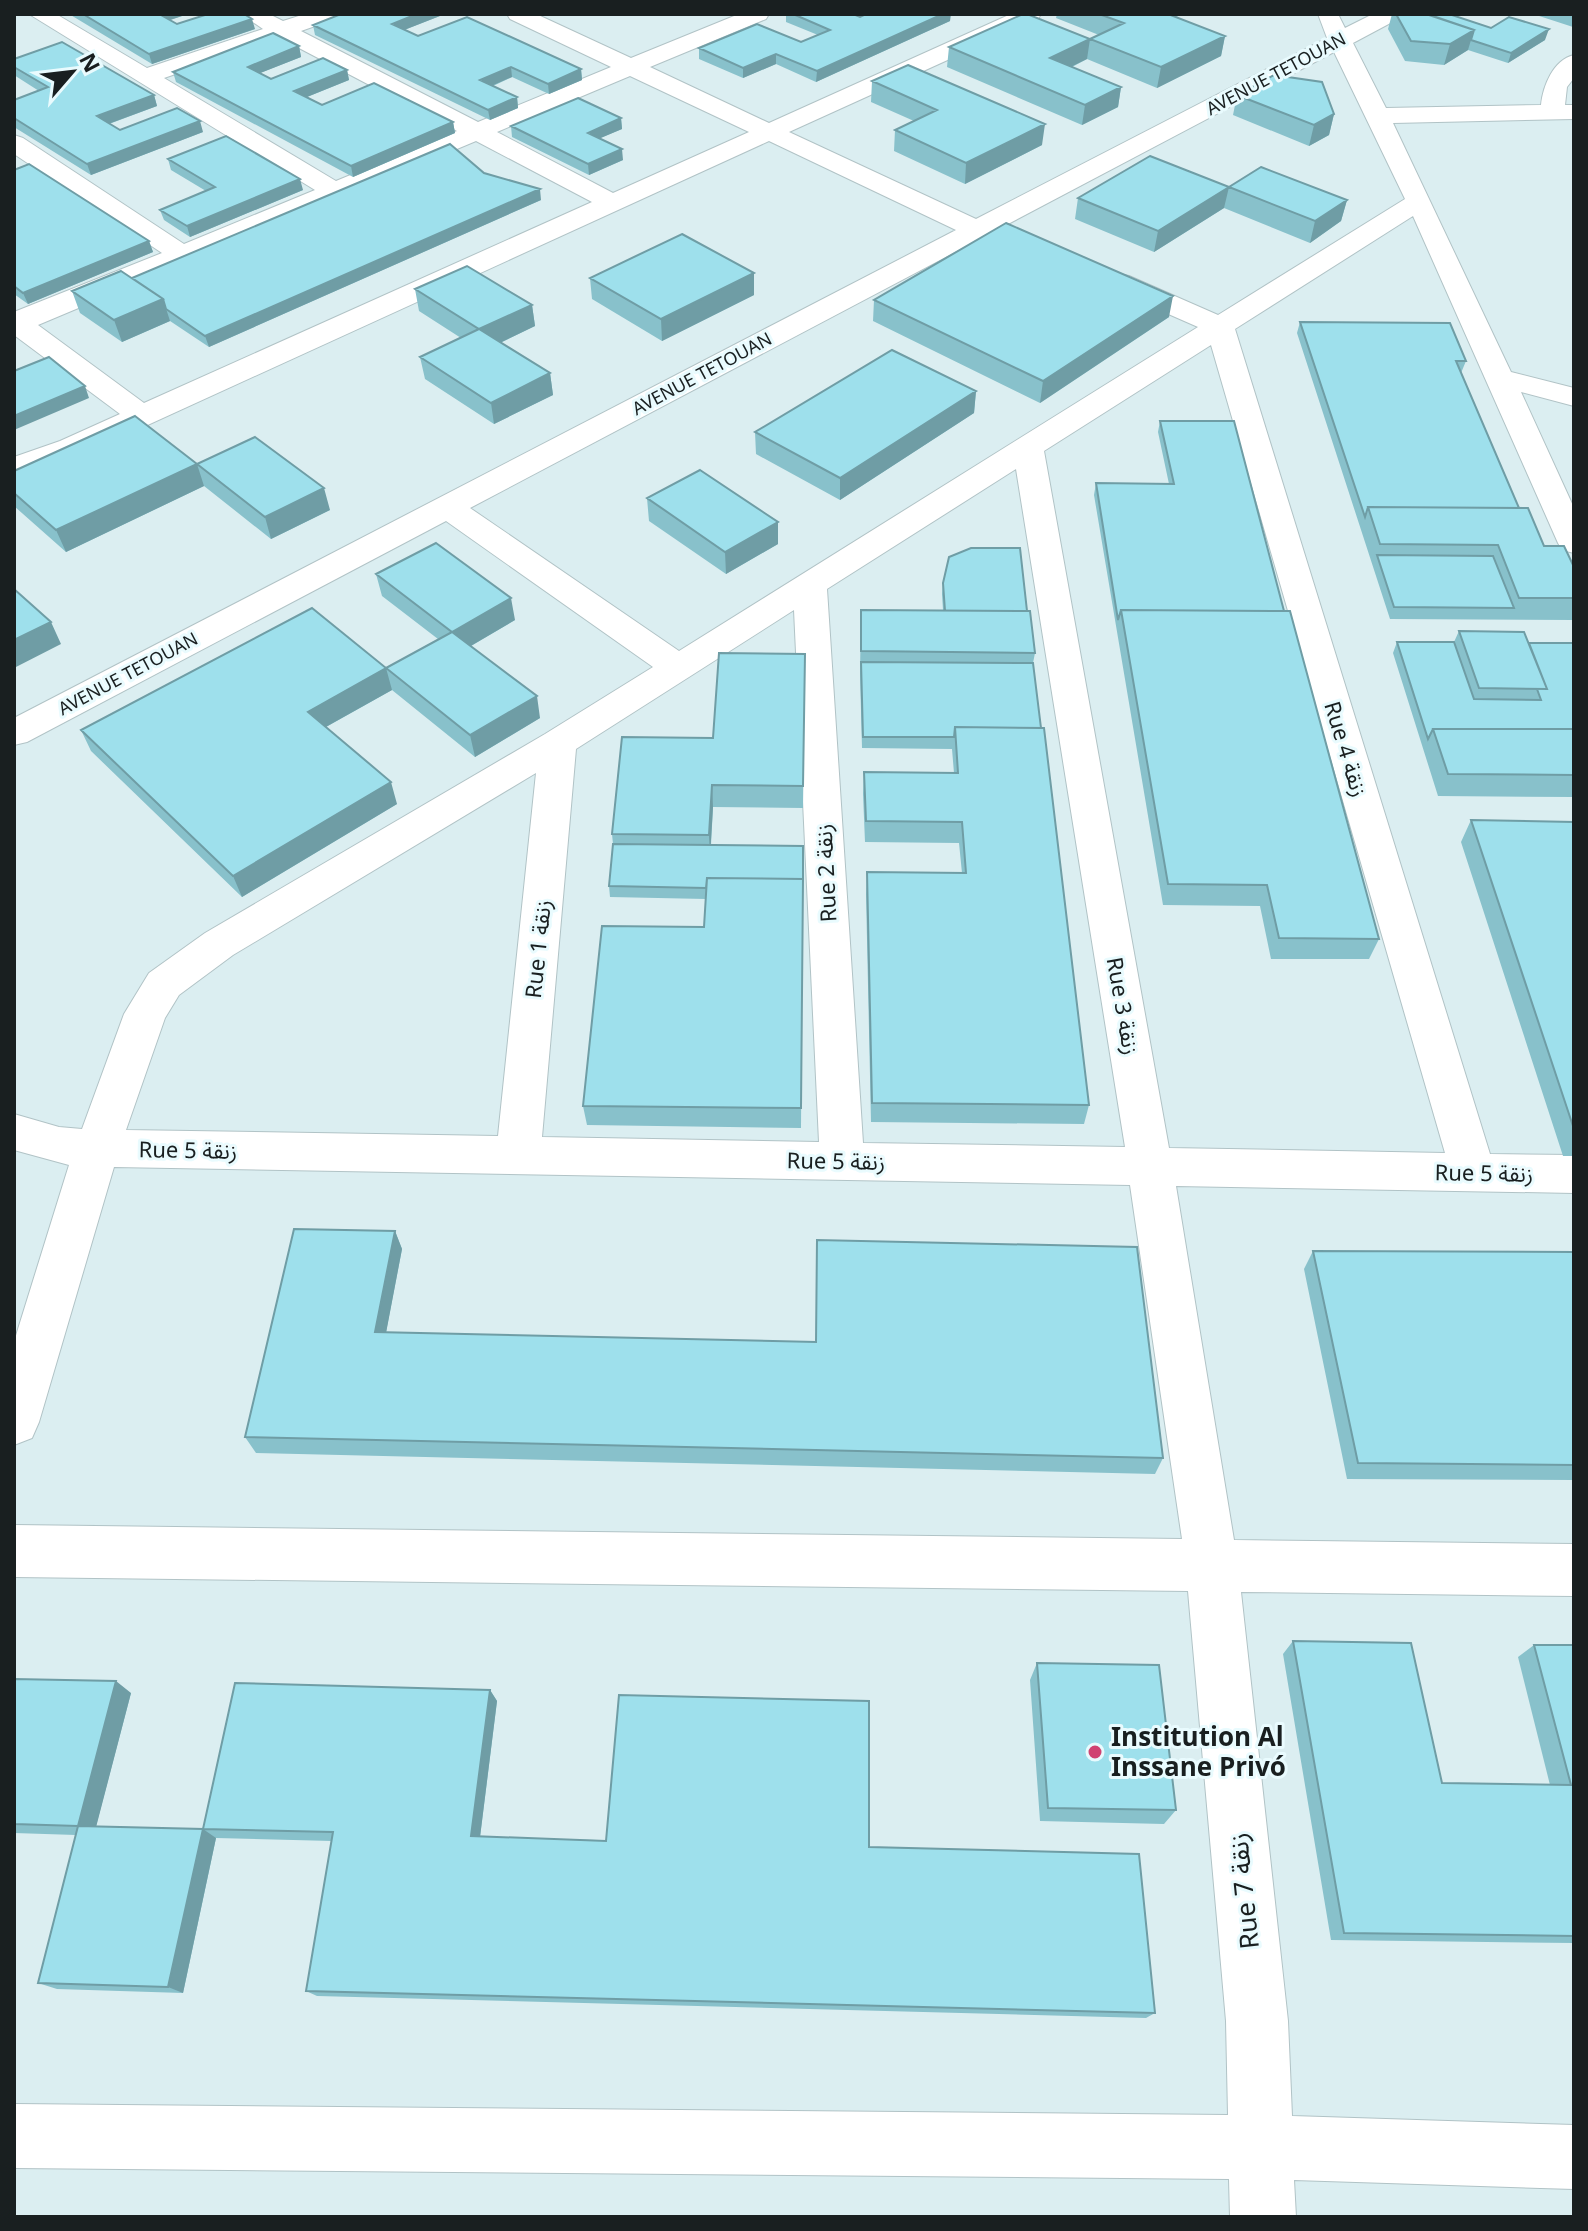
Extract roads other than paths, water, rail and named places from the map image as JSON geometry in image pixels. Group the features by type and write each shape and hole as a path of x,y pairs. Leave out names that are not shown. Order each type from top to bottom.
{"street":[{"path":"40,14 335,191"},
{"path":"252,14 613,203"},
{"path":"145,77 327,14"},
{"path":"518,14 768,133 983,227 1017,237"},
{"path":"15,323 758,14"},
{"path":"14,468 71,448 1030,14"},
{"name":"AVENUE TETOUAN","path":"14,733 983,227 1333,28 1390,14"},
{"path":"1333,28 1419,201 1574,543"},
{"path":"1378,116 1563,112 1555,86 1574,62"},
{"path":"14,143 182,255"},
{"path":"14,1422 97,1148 145,1014 164,984 219,944 558,743 1419,201"},
{"path":"1090,269 1220,326"},
{"path":"15,323 142,416"},
{"name":"Rue 4 زنقة","path":"1220,326 1473,1172"},
{"path":"1499,378 1574,397"},
{"name":"Rue 3 زنقة","path":"1028,447 1150,1165 1212,1566"},
{"path":"447,507 678,667"},
{"name":"Rue 2 زنقة","path":"810,585 842,1162"},
{"name":"Rue 1 زنقة","path":"518,1155 558,743"},
{"name":"Rue 5 زنقة","path":"14,1132 59,1146 97,1148 1574,1174"},
{"path":"14,1551 1574,1570"},
{"name":"Rue 7 زنقة","path":"1212,1566 1257,2021 1263,2217"},
{"path":"14,2136 1262,2147 1574,2157"}],"place":[{"name":"Institution Al Inssane Privó","path":"1095,1752"}]}
